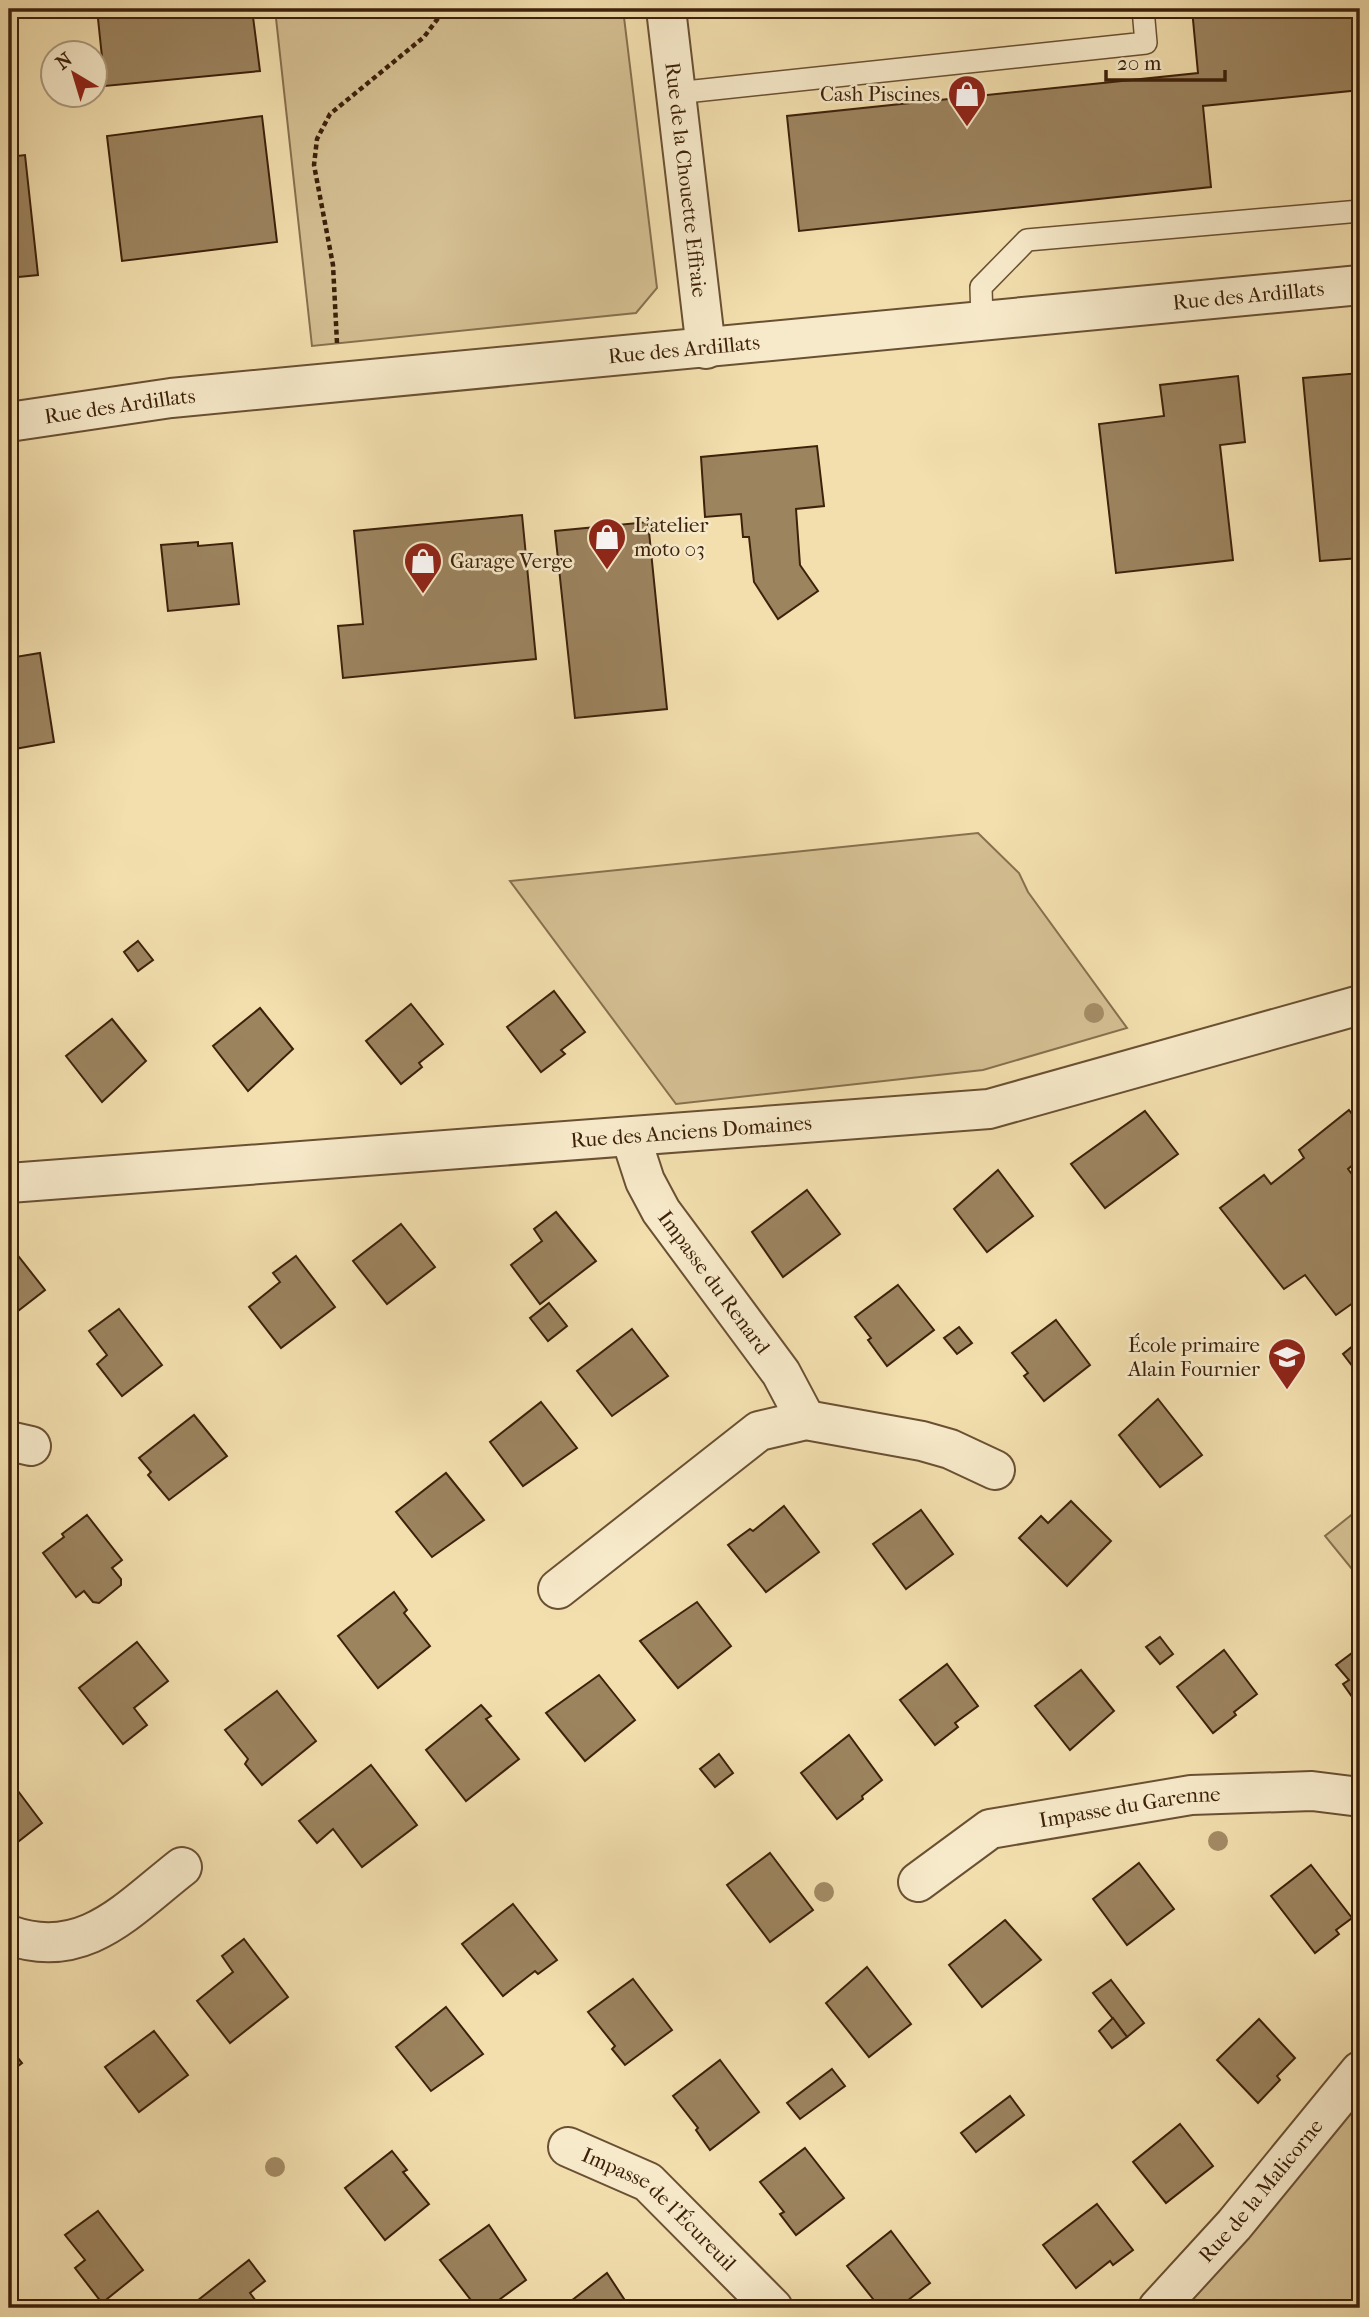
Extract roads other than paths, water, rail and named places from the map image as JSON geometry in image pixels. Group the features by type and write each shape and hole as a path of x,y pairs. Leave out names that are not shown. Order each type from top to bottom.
{"street":[{"name":"Rue de la Chouette Effraie","path":"666,9 706,349"},
{"name":"Rue des Ardillats","path":"9,422 171,398 1360,285"},
{"name":"Rue des Anciens Domaines","path":"9,1183 631,1139 989,1109 1360,1005"},
{"name":"Impasse du Renard","path":"631,1139 645,1181 661,1211 782,1373 806,1420"},
{"path":"558,1589 759,1432 806,1420 950,1449 995,1470"},
{"name":"Impasse du Garenne","path":"918,1882 990,1829 1191,1795 1312,1791 1360,1797"},
{"path":"9,1934 18,1938 67,1942 97,1933 182,1867"},
{"name":"Rue de la Malicorne","path":"1158,2308 1234,2225 1360,2071"},
{"name":"Impasse de l'Écureuil","path":"568,2147 648,2182 773,2308"}],"lane":[{"path":"677,93 1146,43 1143,9"},
{"path":"982,322 981,287 1027,240 1360,211"}],"place":[{"name":"Cash Piscines","path":"967,128"},
{"name":"L'atelier moto 03","path":"607,571"},
{"name":"Garage Verge","path":"423,595"},
{"name":"École primaire Alain Fournier","path":"1287,1391"}]}
